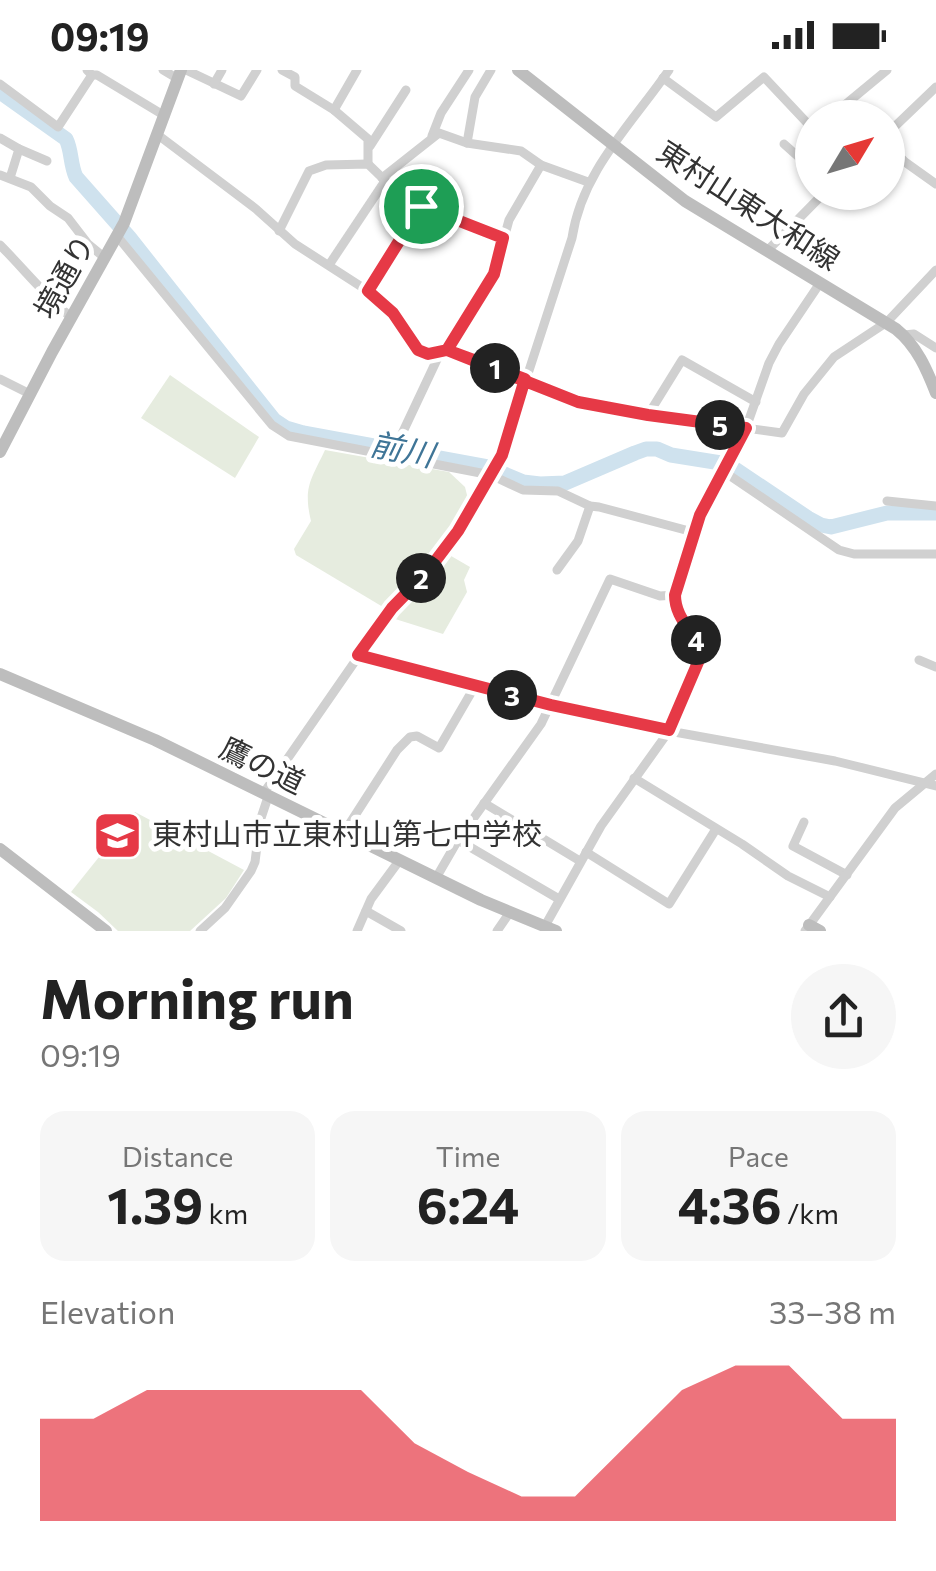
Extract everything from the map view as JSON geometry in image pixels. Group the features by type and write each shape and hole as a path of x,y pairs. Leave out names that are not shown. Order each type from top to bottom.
{"street":[{"path":"163,70 182,73 242,96 257,70"},
{"path":"214,84 222,70"},
{"path":"282,70 295,77 295,86 334,110 368,139 368,164"},
{"path":"334,110 357,70"},
{"path":"431,138 441,113 469,70"},
{"path":"467,144 475,97 491,70"},
{"name":"東村山東大和線","path":"518,70 685,202 887,322 904,336 924,364 936,394"},
{"path":"851,100 887,70"},
{"path":"0,84 58,126 95,73 165,116"},
{"name":"境通り","path":"0,452 120,230 182,73"},
{"path":"200,931 226,908 255,862 266,795 392,608 427,572 458,531 494,470 588,182 666,74 716,117 764,77 795,110"},
{"path":"905,117 936,87"},
{"path":"370,147 406,90"},
{"path":"329,266 384,180 440,133 467,144 521,151 541,165 588,182"},
{"path":"158,135 256,209 294,244 368,291 393,313 418,350 428,354 444,351 578,402 648,415 782,433 804,394 834,357 887,322 936,270"},
{"path":"0,138 47,161"},
{"path":"784,144 795,154"},
{"path":"18,149 5,176 31,188 68,218 105,258"},
{"path":"905,162 936,184"},
{"path":"279,231 308,171 326,165 368,164 398,193 421,206 503,238"},
{"path":"400,438 444,351 494,274 509,220 541,165"},
{"path":"368,291 421,206"},
{"path":"767,251 807,210"},
{"path":"120,230 272,425 290,436 494,470 524,490 558,491 590,506 694,532"},
{"path":"0,245 44,294 72,318"},
{"path":"550,928 559,899 583,857 669,730 702,653 675,608 675,595 694,532 708,496 746,428 769,363 820,283"},
{"path":"904,336 914,334 936,348"},
{"path":"648,415 682,360 756,402"},
{"path":"0,379 30,394"},
{"path":"726,467 839,550 854,554 936,554"},
{"path":"887,501 936,506"},
{"path":"557,570 578,542 590,506"},
{"path":"436,878 551,705 610,580 660,596 675,595"},
{"path":"358,655 551,705 806,755 931,785"},
{"path":"920,660 936,667"},
{"name":"鷹の道","path":"0,674 154,740 436,878 550,928"},
{"path":"344,834 397,750 410,737 418,736 439,748 476,686"},
{"path":"811,929 894,808 931,785 936,774"},
{"path":"634,778 788,876 830,897"},
{"path":"484,803 669,904 716,830"},
{"path":"804,822 793,846 847,875"},
{"path":"458,840 559,899"},
{"path":"0,849 106,931"},
{"path":"358,931 371,900 399,860"},
{"path":"366,912 402,931"},
{"path":"497,931 510,912"}],"shaded area":[{"path":"170,375 259,437 235,478 141,418"},
{"path":"325,450 449,472 465,487 465,508 424,572 383,607 296,555 294,549 311,521 310,484"},
{"path":"446,553 470,567 464,580 467,592 443,634 392,618 400,603"},
{"path":"135,812 244,870 226,898 190,931 118,931 71,892"}],"waterway":[{"name":"前川","path":"0,92 66,139 76,177 129,237 274,420 286,428 488,467 523,482 540,484 565,483 635,453 657,449 732,467 808,518 831,527 887,513 936,513"}],"place":[{"name":"東村山市立東村山第七中学校","path":"117,835"}],"route":[{"path":"421,206 368,291 393,313 418,350 428,354 447,350 525,379 502,455 458,531 427,572 392,608 358,655 551,705 669,730 702,653 679,617 675,595 708,496 746,428 578,402 525,379 463,356 447,350 494,274 503,238 421,206"}]}
